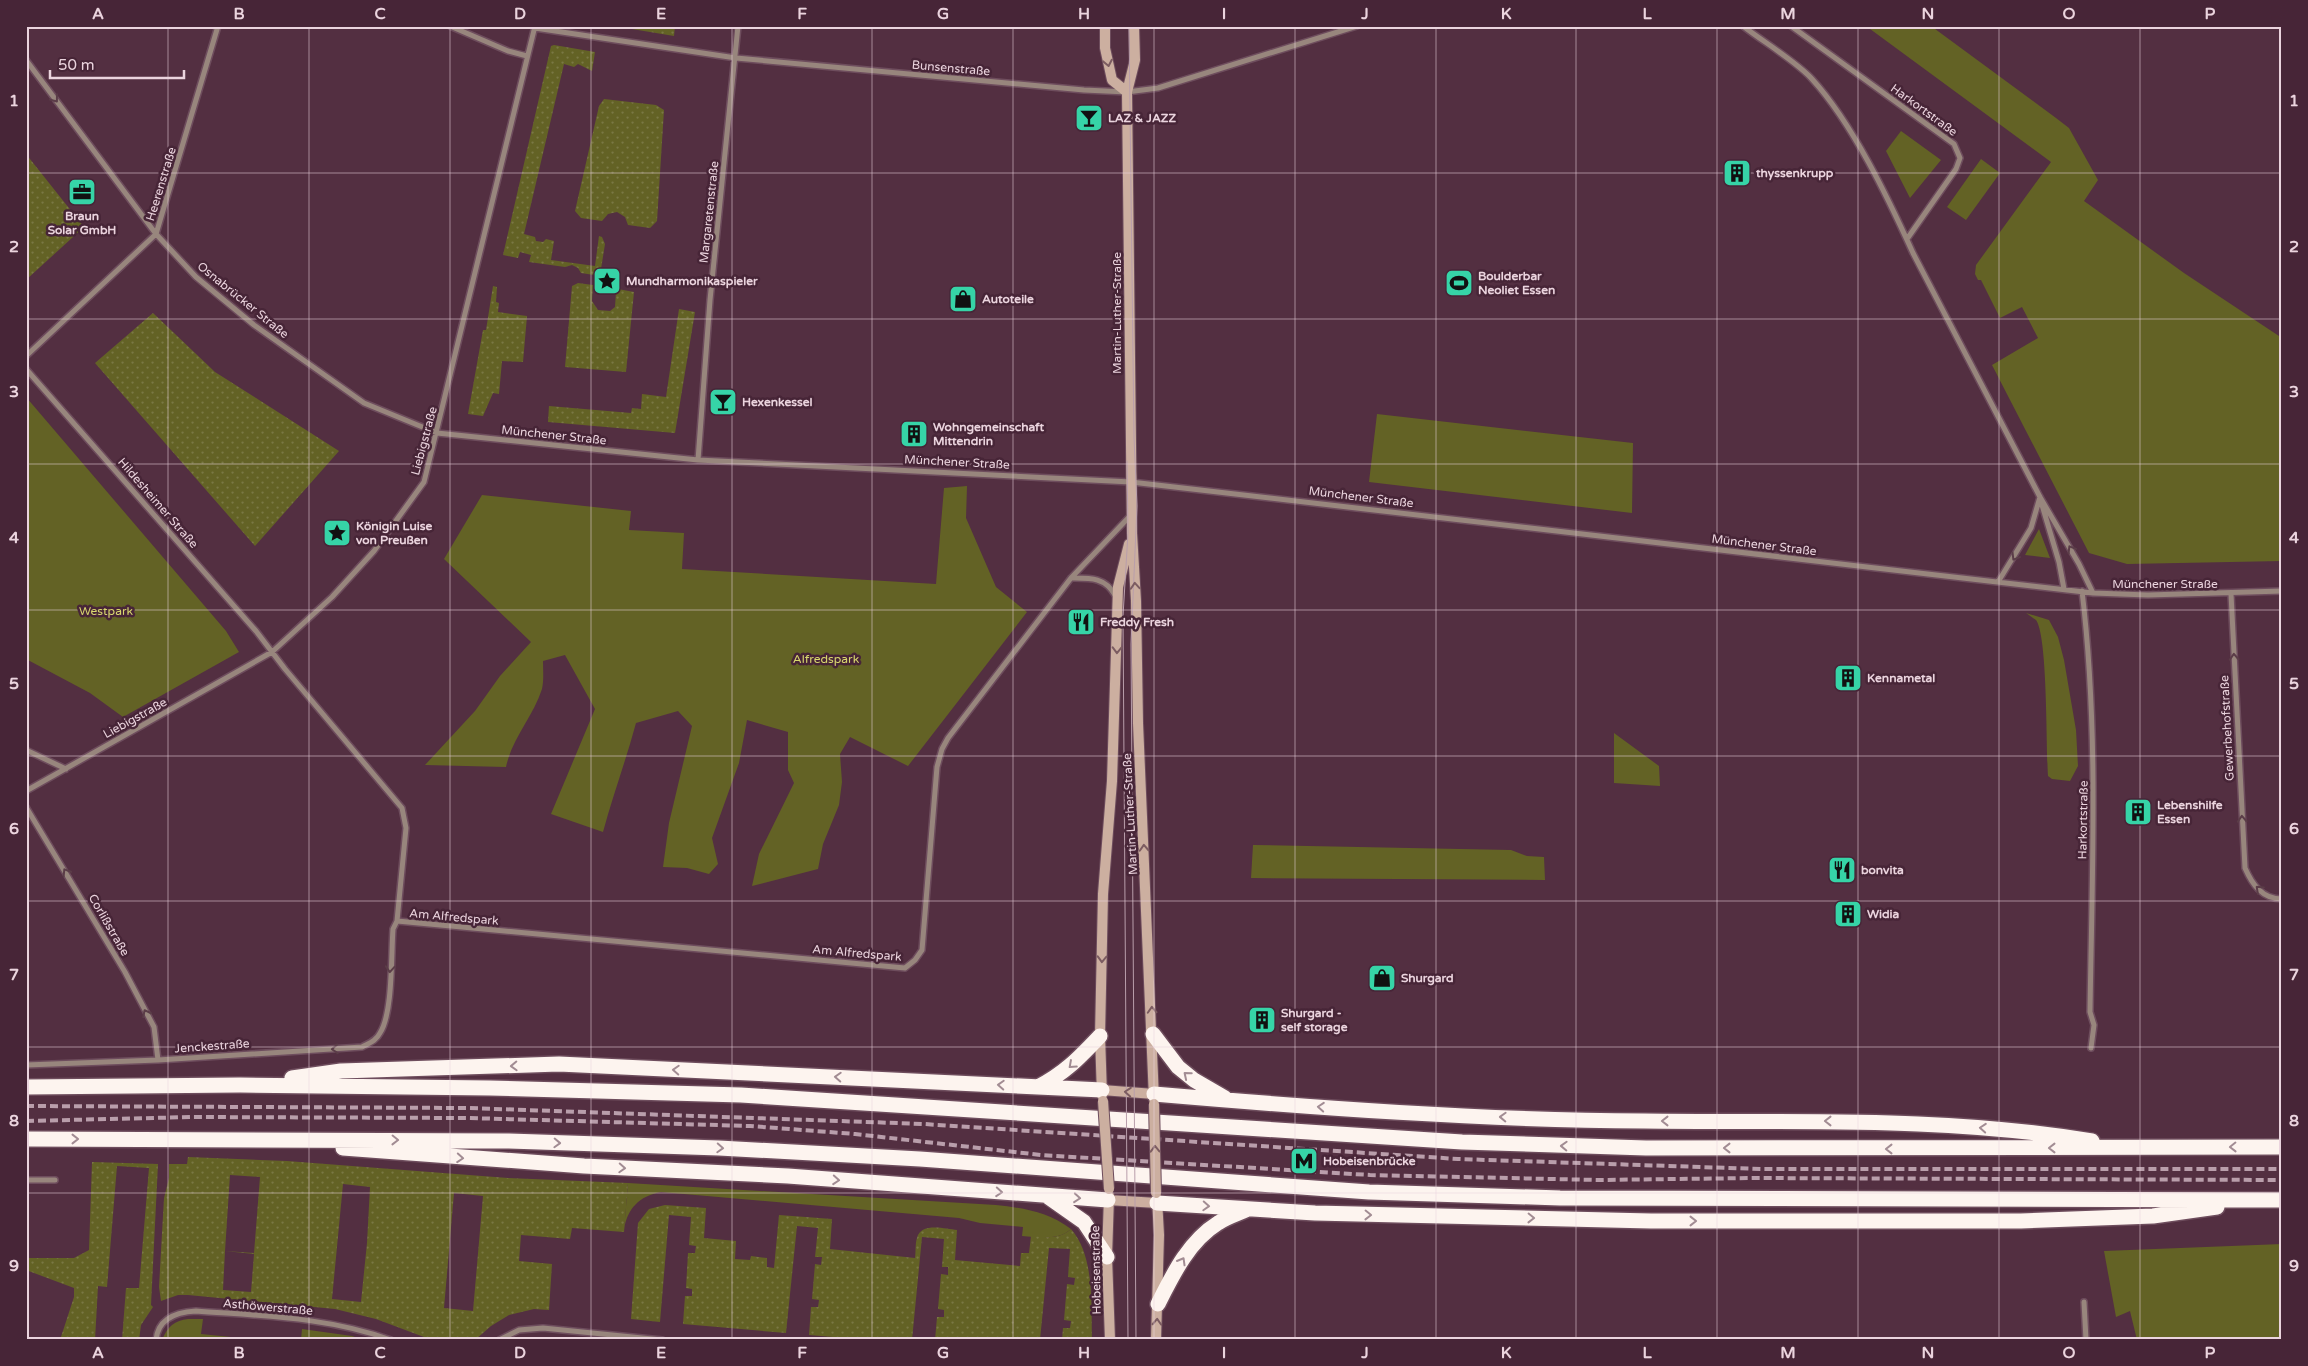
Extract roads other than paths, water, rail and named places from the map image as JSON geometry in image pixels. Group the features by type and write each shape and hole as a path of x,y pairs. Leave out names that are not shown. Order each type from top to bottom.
{"highway":[{"path":"1153,1034 1178,1067 1194,1080 1229,1100"},
{"path":"1038,1087 1073,1066 1100,1036"},
{"path":"240,1085 342,1071 559,1064 1038,1087 1102,1096"},
{"path":"26,1087 240,1085 490,1088 740,1095 1471,1143 1646,1148 2282,1147"},
{"path":"1154,1099 1229,1100 1503,1117 1642,1121 1876,1121 2035,1132 2135,1148"},
{"path":"26,1139 509,1141 719,1148 920,1159 1369,1192 1560,1198 2276,1200"},
{"path":"255,1139 387,1153 584,1166 788,1176 1045,1195 1109,1195"},
{"path":"1045,1195 1084,1222 1107,1257"},
{"path":"1157,1198 1248,1209 1315,1213 1651,1221 2021,1221 2153,1216 2276,1200"},
{"path":"1158,1304 1187,1252 1200,1238 1218,1223 1248,1209"}],"main road":[{"path":"1105,26 1105,48 1112,80 1127,92"},
{"name":"Martin-Luther-Straße","path":"1134,26 1135,60 1127,92 1132,533 1136,601 1138,722 1153,1034 1157,1198"},
{"name":"Martin-Luther-Straße","path":"1109,1195 1100,1036 1104,894 1110,828 1115,726 1118,587 1132,533"},
{"path":"1102,1096 1154,1099"},
{"path":"1109,1195 1157,1198 1158,1304 1156,1340"},
{"name":"Hobeisenstraße","path":"1109,1195 1107,1257 1110,1340"}],"street":[{"name":"Heerenstraße","path":"26,356 156,234 218,26"},
{"path":"450,26 508,51 527,56"},
{"name":"Margaretenstraße","path":"698,460 710,300 738,26"},
{"name":"Bunsenstraße","path":"535,27 736,58 1084,90 1127,92 1158,88 1189,80 1357,26"},
{"path":"1743,26 1811,78 1840,114 1899,220 2040,497 2079,564 2093,593"},
{"name":"Harkortstraße","path":"1791,26 1954,144 1960,158 1956,169 1907,239"},
{"name":"Liebigstraße","path":"26,791 272,652 332,597 374,551 424,482 535,27"},
{"name":"Osnabrücker Straße","path":"26,60 156,234 196,277 254,325 364,403 437,433"},
{"name":"Hildesheimer Straße","path":"26,369 272,652"},
{"name":"Münchener Straße","path":"437,433 698,460 1131,482 2093,593 2231,594 2282,591"},
{"path":"1998,582 2031,528 2040,497"},
{"path":"2040,497 2059,562 2064,589"},
{"name":"Am Alfredspark","path":"396,921 905,968 915,960 922,950 937,767 942,749 948,738 1071,578 1132,514"},
{"path":"1071,578 1097,578 1110,586 1118,599"},
{"name":"Harkortstraße","path":"2082,591 2087,636 2094,790 2090,1012 2094,1025 2091,1048"},
{"name":"Gewerbehofstraße","path":"2231,594 2245,868 2250,880 2260,893 2282,899"},
{"name":"Am Alfredspark","path":"272,652 402,808 406,828 396,921 393,929 385,1021"},
{"path":"26,750 66,769"},
{"name":"Corlißstraße","path":"26,807 125,972 154,1028 158,1060"},
{"name":"Jenckestraße","path":"26,1065 158,1060 362,1047 374,1041 385,1021"},
{"path":"26,1180 55,1180"},
{"path":"2084,1302 2086,1340"},
{"name":"Asthöwerstraße","path":"156,1340 157,1331 166,1319 182,1312 196,1311 302,1319 338,1324 391,1340"},
{"path":"499,1340 519,1330 543,1328 662,1340"}],"tram line":[{"path":"1129,26 1134,437 1137,506 1131,644 1136,1340"},
{"path":"1127,461 1128,533 1123,616 1128,1340"}],"railway":[{"path":"26,1106 469,1108 924,1124 1458,1159 1761,1169 2282,1169"},
{"path":"26,1121 193,1117 468,1118 750,1126 855,1134 1041,1155 1370,1175 1598,1180 1754,1178 2282,1180"}],"place":[{"name":"LAZ & JAZZ","path":"1089,118"},
{"name":"thyssenkrupp","path":"1737,173"},
{"name":"Braun Solar GmbH","path":"82,192"},
{"name":"Mundharmonikaspieler","path":"607,281"},
{"name":"Boulderbar Neoliet Essen","path":"1459,283"},
{"name":"Autoteile","path":"963,299"},
{"name":"Hexenkessel","path":"723,402"},
{"name":"Wohngemeinschaft Mittendrin","path":"914,434"},
{"name":"Königin Luise von Preußen","path":"337,533"},
{"name":"Freddy Fresh","path":"1081,622"},
{"name":"Kennametal","path":"1848,678"},
{"name":"Lebenshilfe Essen","path":"2138,812"},
{"name":"bonvita","path":"1842,870"},
{"name":"Widia","path":"1848,914"},
{"name":"Shurgard","path":"1382,978"},
{"name":"Shurgard - self storage","path":"1262,1020"},
{"name":"Hobeisenbrücke","path":"1304,1161"}],"park label":[{"name":"Westpark","path":"106,611"},
{"name":"Alfredspark","path":"826,659"}]}
